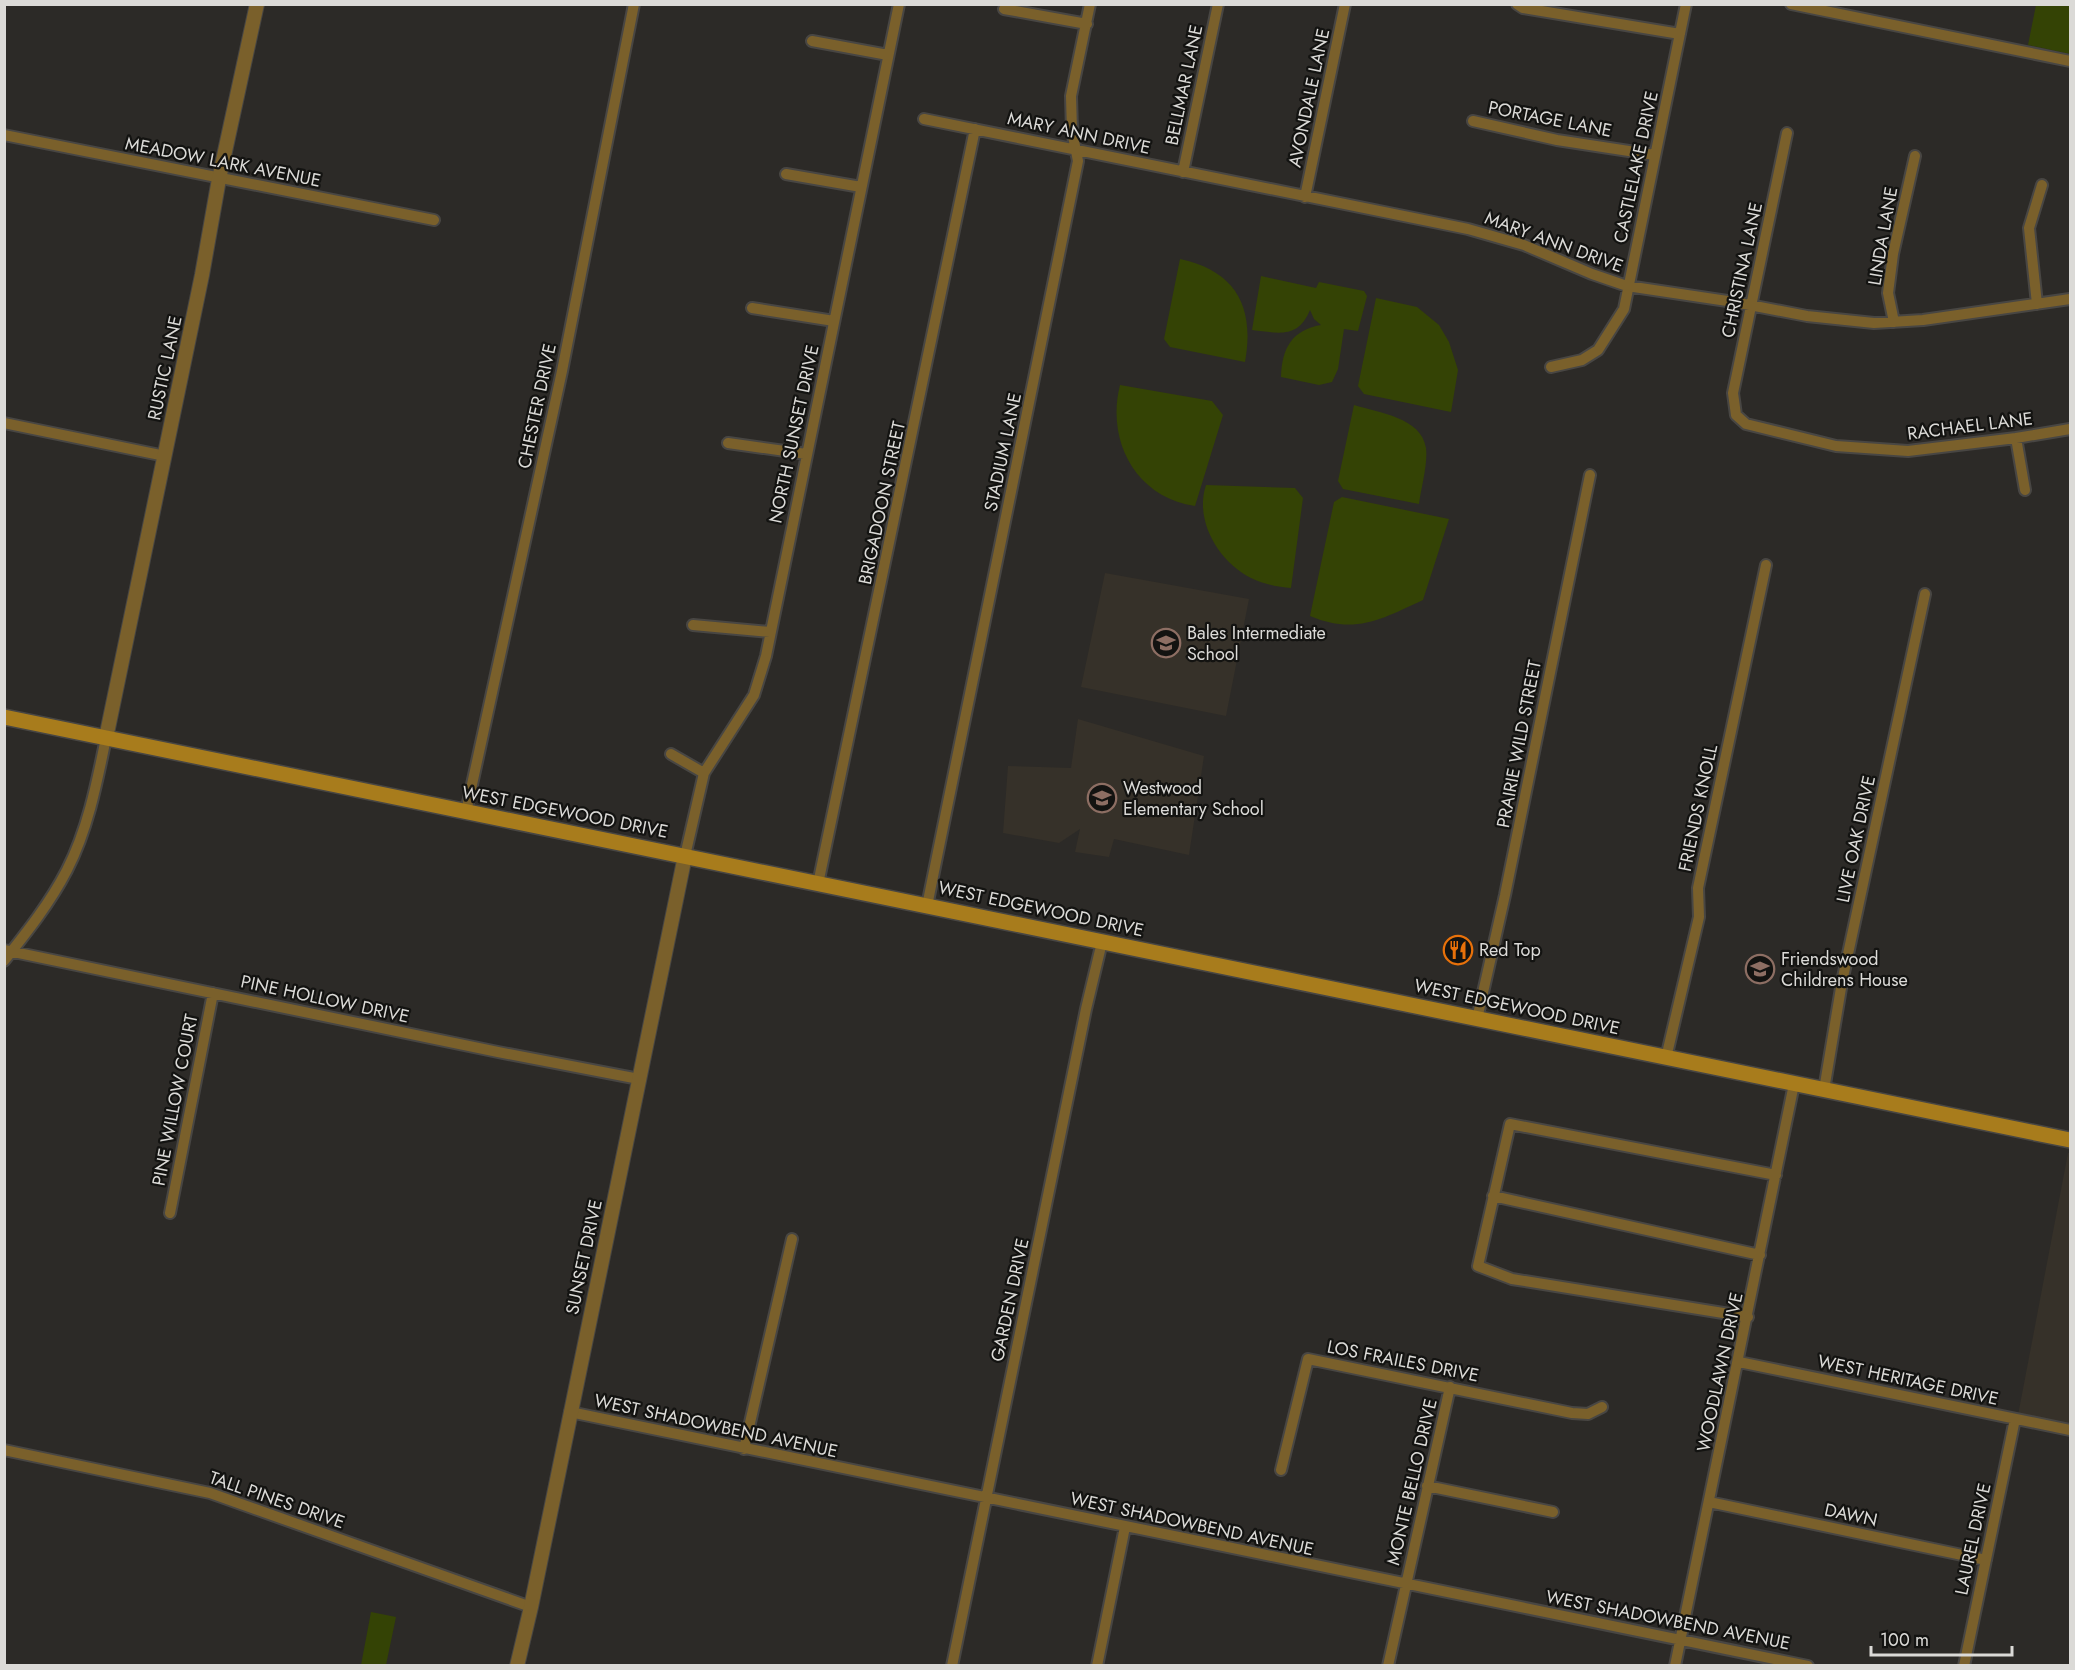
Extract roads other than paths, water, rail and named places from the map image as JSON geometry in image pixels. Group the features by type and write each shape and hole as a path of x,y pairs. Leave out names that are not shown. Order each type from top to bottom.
{"main road":[{"name":"WEST EDGEWOOD DRIVE","path":"4,717 2070,1140"}],"street":[{"name":"RUSTIC LANE","path":"106,738 202,276 219,178 257,4"},
{"name":"CHESTER DRIVE","path":"466,812 559,383 634,4"},
{"name":"NORTH SUNSET DRIVE","path":"685,856 704,773 754,695 759,681 899,4"},
{"name":"STADIUM LANE","path":"927,906 1061,254 1078,160 1072,131 1071,96 1090,4"},
{"name":"BELLMAR LANE","path":"1183,172 1218,4"},
{"name":"AVONDALE LANE","path":"1305,197 1345,4"},
{"path":"1517,4 1523,8 1680,34"},
{"name":"CASTLELAKE DRIVE","path":"1551,367 1582,360 1598,350 1624,309 1686,4"},
{"path":"1791,4 2070,61"},
{"path":"1004,9 1087,24"},
{"path":"812,41 888,55"},
{"name":"MARY ANN DRIVE","path":"924,120 1468,229 1524,245 1592,274 1628,286 1818,317 1874,324 1923,321 2070,299"},
{"name":"PORTAGE LANE","path":"1473,121 1557,140 1655,155"},
{"name":"BRIGADOON STREET","path":"818,884 975,129"},
{"name":"CHRISTINA LANE","path":"1736,415 1733,393 1787,133"},
{"name":"MEADOW LARK AVENUE","path":"4,135 434,220"},
{"name":"LINDA LANE","path":"1894,322 1888,293 1893,254 1915,156"},
{"path":"786,174 861,186"},
{"path":"2037,304 2029,228 2042,185"},
{"path":"752,308 834,321"},
{"name":"RACHAEL LANE","path":"1736,415 1746,424 1836,446 1908,451 2070,429"},
{"path":"4,423 165,456"},
{"path":"2016,438 2025,490"},
{"path":"728,443 806,454"},
{"name":"PRAIRIE WILD STREET","path":"1477,1019 1508,884 1590,476"},
{"name":"FRIENDS KNOLL","path":"1666,1058 1699,917 1698,888 1766,565"},
{"name":"LIVE OAK DRIVE","path":"1824,1090 1842,982 1925,594"},
{"path":"693,625 770,632"},
{"path":"4,961 8,950 41,912 67,869 96,785 106,738"},
{"path":"671,754 704,773"},
{"name":"SUNSET DRIVE","path":"517,1665 531,1608 685,856"},
{"name":"GARDEN DRIVE","path":"952,1665 1086,1009 1102,942"},
{"name":"PINE HOLLOW DRIVE","path":"8,950 639,1079"},
{"name":"PINE WILLOW COURT","path":"170,1213 213,993"},
{"name":"WOODLAWN DRIVE","path":"1675,1665 1739,1362 1794,1084"},
{"path":"1748,1317 1512,1279 1478,1266 1509,1124 1776,1175"},
{"path":"1493,1196 1760,1256"},
{"path":"744,1449 792,1239"},
{"name":"LOS FRAILES DRIVE","path":"1281,1470 1308,1359 1572,1413 1588,1414 1602,1407"},
{"name":"WEST HERITAGE DRIVE","path":"1739,1362 2070,1430"},
{"name":"MONTE BELLO DRIVE","path":"1388,1665 1450,1387"},
{"name":"WEST SHADOWBEND AVENUE","path":"570,1413 1808,1665"},
{"name":"LAUREL DRIVE","path":"1964,1665 2015,1419"},
{"name":"TALL PINES DRIVE","path":"4,1450 210,1493 531,1608"},
{"path":"1427,1486 1552,1512"},
{"name":"DAWN","path":"1709,1502 1986,1560"},
{"path":"1097,1665 1125,1527"}],"place":[{"name":"Bales Intermediate School","path":"1166,643"},
{"name":"Westwood Elementary School","path":"1102,798"},
{"name":"Red Top","path":"1458,950"},
{"name":"Friendswood Childrens House","path":"1760,969"}]}
